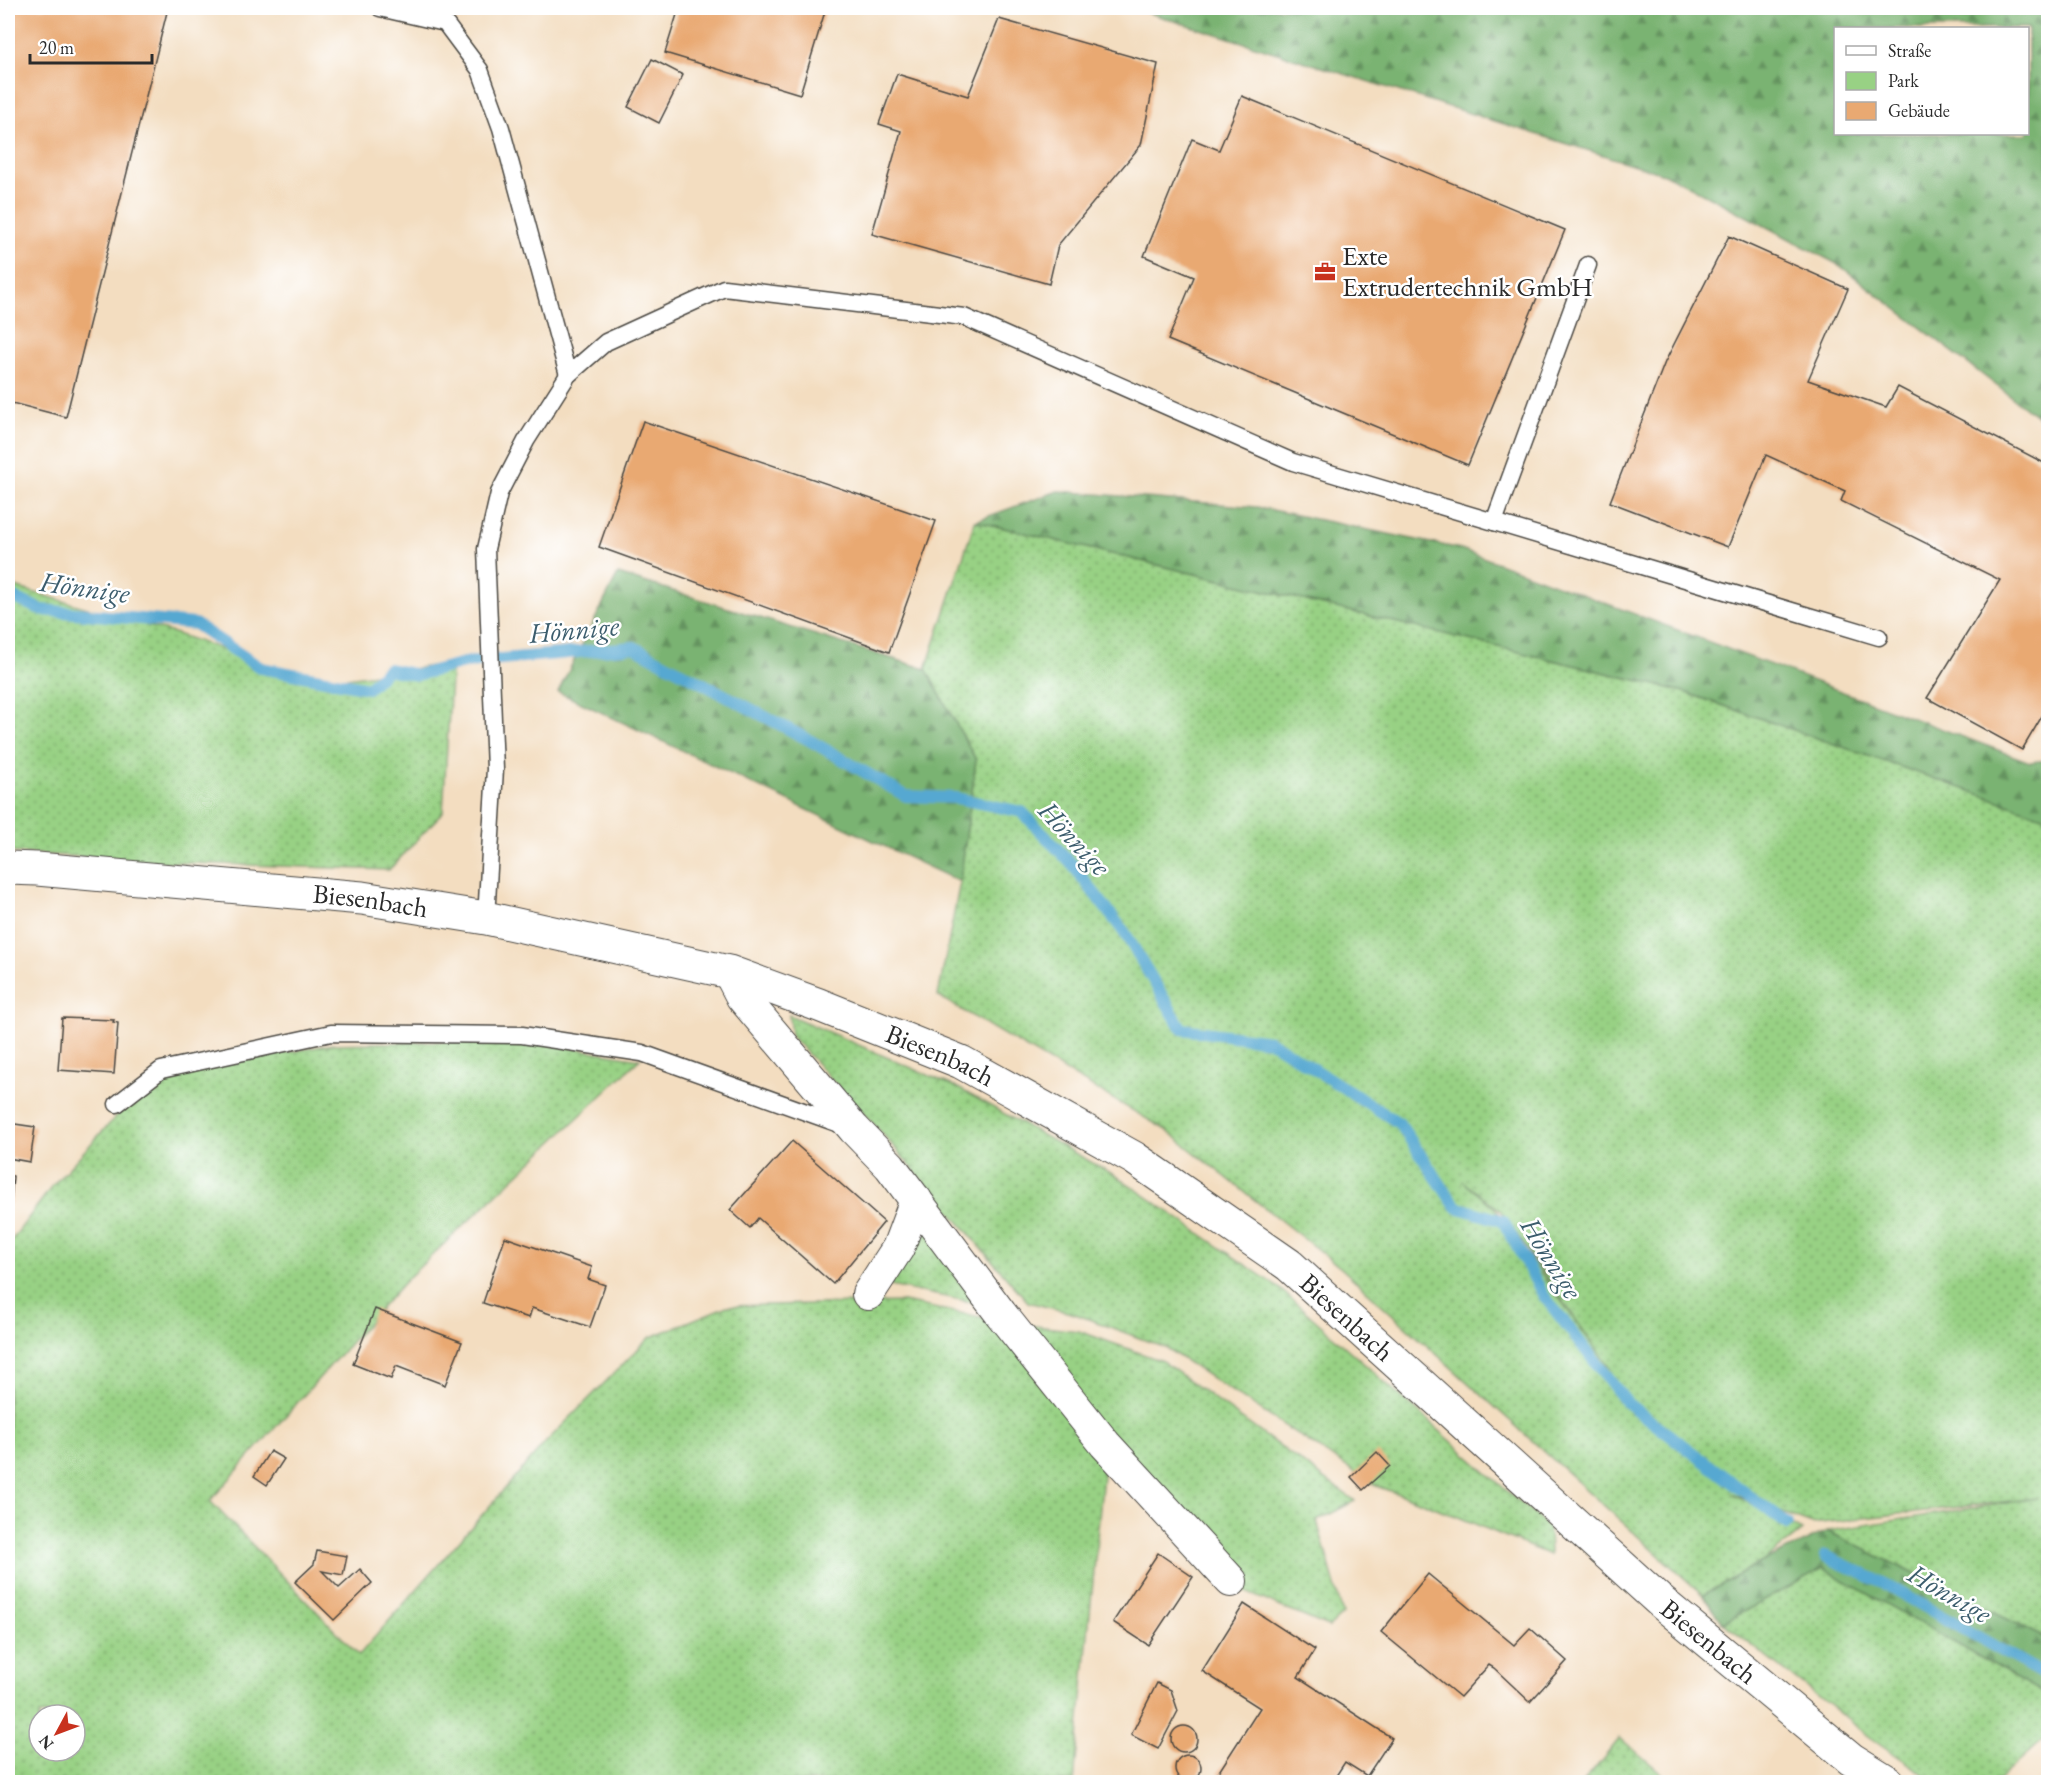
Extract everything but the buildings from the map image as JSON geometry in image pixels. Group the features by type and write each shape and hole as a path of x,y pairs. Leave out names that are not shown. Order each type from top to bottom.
{"main road":[{"name":"Biesenbach","path":"8,868 362,898 486,918 729,972 961,1062 1134,1158 1289,1265 1661,1602 1851,1760 1888,1782"}],"street":[{"path":"729,972 742,997 854,1130 890,1166 1001,1314 1105,1444 1231,1581"},
{"path":"868,1294 898,1248 916,1200"}],"lane":[{"path":"380,8 445,23 480,70 501,128 568,375"},
{"path":"1494,522 1588,265"},
{"path":"486,918 495,769 486,549 499,493 526,441 568,375 606,342 724,288 964,317 1293,462 1879,637"},
{"path":"117,1104 161,1070 331,1034 522,1035 642,1053 854,1130"}],"green space":[{"path":"1133,8 2048,8 2048,425 1839,265 1670,176"},
{"path":"1058,491 1257,507 1461,549 2030,762 2048,760 2048,818 1681,691 975,521"},
{"path":"975,521 1681,691 2048,818 2048,1639 1827,1531 2037,1498 1812,1524 1732,1494 1802,1531 1762,1562 1703,1595 1341,1268 1166,1130 938,996 960,882 976,760 926,669","holes":["1462,1181 1500,1210 1610,1369 1494,1207"]},
{"path":"618,574 926,669 976,760 960,882 558,692"},
{"path":"8,585 177,634 319,682 452,663 443,812 389,870 163,862 8,852"},
{"path":"789,1015 958,1088 1118,1177 1279,1288 1549,1528 1550,1555 1422,1502 1376,1486 1166,1348 1075,1314 1028,1302 880,1131 791,1036"},
{"path":"522,1040 640,1059 407,1279 210,1501 359,1655 546,1442 649,1338 727,1306 903,1302 1001,1321 1105,1454 1074,1782 8,1782 8,1245 53,1185 125,1107 167,1075 333,1044"},
{"path":"922,1216 986,1305 890,1286"},
{"path":"1018,1324 1079,1331 1162,1361 1355,1501 1317,1521 1343,1614 1329,1627 1231,1586"},
{"path":"1827,1531 2048,1639 2048,1696 1823,1568 1723,1623 1703,1595 1762,1562"},
{"path":"1823,1568 2048,1696 2048,1735 1996,1782 1935,1782 1870,1737 1723,1623"},
{"path":"1620,1738 1672,1782 1584,1782"}],"waterway":[{"name":"Hönnige","path":"8,595 42,610 195,624 261,668 368,688 388,669 417,675 468,662 634,647 809,740 906,796 956,798 1022,812 1071,863 1125,933 1182,1029 1270,1041 1399,1123 1456,1207 1503,1221 1544,1296 1627,1403 1787,1524"},
{"name":"Hönnige","path":"1825,1556 1885,1584 2048,1677"}],"place":[{"name":"Exte Extrudertechnik GmbH","path":"1325,272"}]}
